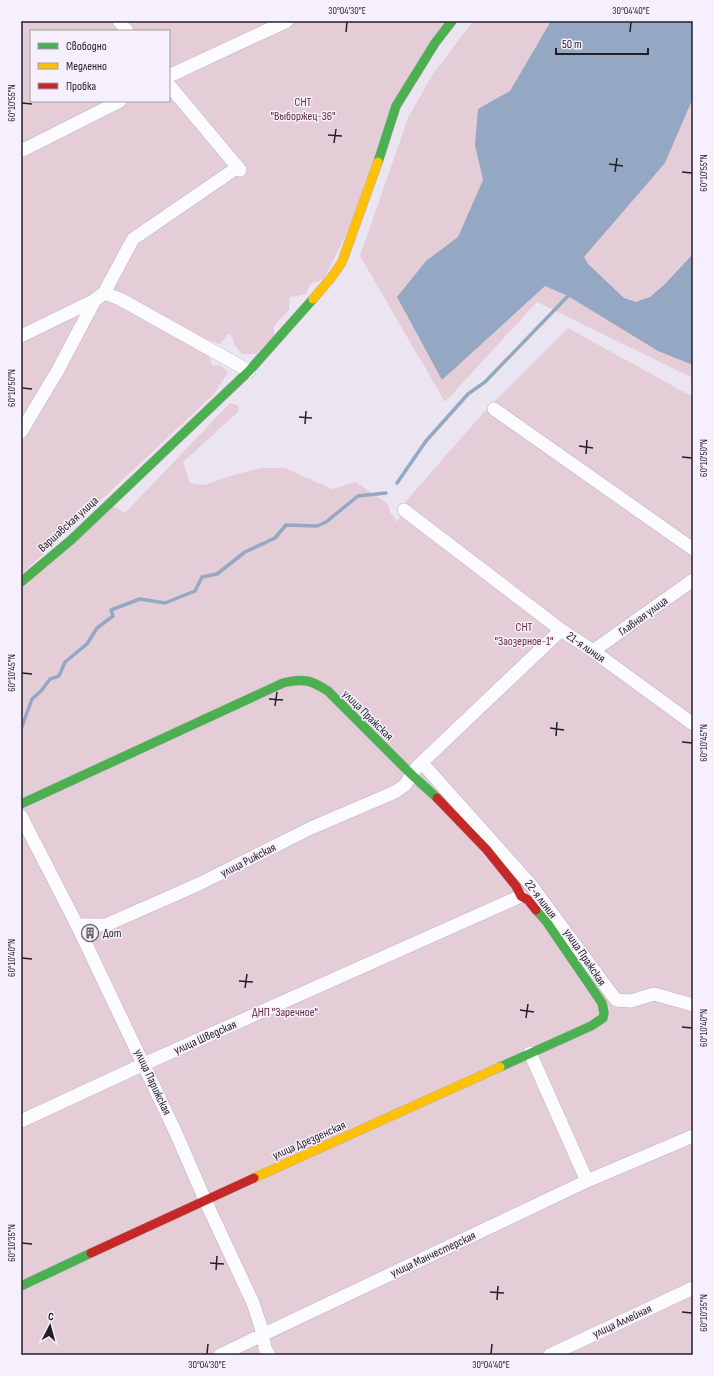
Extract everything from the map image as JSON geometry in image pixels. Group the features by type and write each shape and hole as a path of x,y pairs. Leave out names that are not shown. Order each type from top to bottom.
{"street":[{"path":"119,21 126,30"},
{"path":"170,76 287,21"},
{"name":"Варшавская улица","path":"21,582 71,540 249,372 337,270 342,262 372,180 396,106 435,43 452,21"},
{"path":"21,432 133,239 239,169 170,86"},
{"path":"21,151 118,102"},
{"path":"21,336 100,296 120,299 249,372"},
{"path":"494,408 693,549"},
{"name":"21-я линия","path":"404,510 561,630 693,724"},
{"name":"Главная улица","path":"593,652 693,580"},
{"name":"улица Рижская","path":"77,925 106,926 199,884 311,828 395,792 405,785 422,763 561,630"},
{"name":"улица Пражская","path":"21,804 284,683 298,679 315,682 328,691 438,799 487,850 516,886 521,896 528,900 540,913 558,938 602,1003 604,1013"},
{"name":"22-я линия","path":"422,763 531,885 616,1000 632,1001 654,994 693,1005"},
{"name":"улица Парижская","path":"21,816 77,925 176,1133 252,1302 261,1327 265,1348 268,1355"},
{"name":"улица Шведская","path":"21,1121 144,1064 521,896"},
{"name":"улица Дрезденская","path":"21,1286 205,1200 592,1026 603,1018 604,1013"},
{"path":"530,1053 587,1181"},
{"name":"улица Манчестерская","path":"220,1355 587,1181 693,1136"},
{"name":"улица Аллейная","path":"550,1355 693,1288"}],"green space":[{"name":"СНТ \"Выборжец-36\"","path":"21,21 452,21 396,106 368,190 324,279 310,284 306,294 290,297 289,310 274,326 274,336 256,354 242,354 235,345 231,335 228,334 220,344 201,338 212,366 219,365 228,372 214,394 21,575"},
{"path":"473,21 693,21 693,378 537,302 445,402 360,256 408,118 433,74"},
{"name":"ДНП \"Заречное\"","path":"568,328 693,397 693,1355 21,1355 21,581 109,504 125,513 230,403 239,406 238,412 183,462 190,483 205,485 230,476 261,468 285,468 332,489 356,482 388,504 390,512 397,522 404,510 406,501 484,412"}],"water":[{"path":"551,21 693,21 693,98 665,163 584,257 588,264 624,298 636,302 650,297 664,285 693,254 693,365 658,351 568,296 545,286 442,380 397,297 426,261 458,237 483,180 475,145 478,109 510,91"}],"waterway":[{"path":"397,483 426,441 468,394 485,382 568,296"},
{"path":"21,729 32,699 41,691 50,679 59,676 65,662 87,644 97,628 113,616 111,610 140,599 165,603 195,591 202,577 217,574 245,552 275,538 286,525 317,526 326,522 358,496 386,493"}],"traffic: fast":[{"path":"378,162 396,106 435,43 452,21"},
{"path":"21,582 71,540 249,371 313,299"},
{"path":"21,804 283,683 302,680 317,684 328,691 437,798"},
{"path":"500,1067 591,1026 603,1018 604,1013 602,1003 546,921 536,910"},
{"path":"21,1286 91,1253"}],"traffic: slow":[{"path":"313,299 331,278 342,262 378,162"},
{"path":"254,1178 500,1067"}],"traffic: jam":[{"path":"437,798 487,850 516,886 521,896 528,900 536,910"},
{"path":"91,1253 254,1178"}],"place":[{"name":"Дот","path":"90,933"}],"park label":[{"name":"СНТ \"Заозерное-1\"","path":"524,634"}]}
